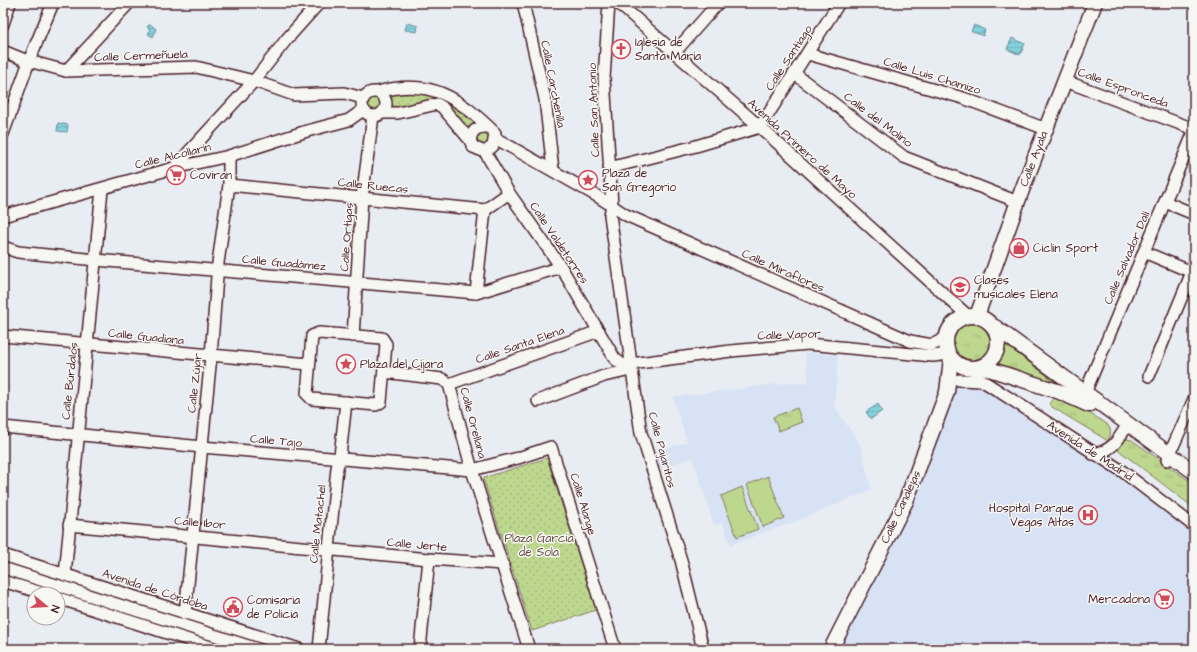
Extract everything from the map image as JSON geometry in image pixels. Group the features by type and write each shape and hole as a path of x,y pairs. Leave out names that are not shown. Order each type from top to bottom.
{"main road":[{"name":"Calle Ayala","path":"972,312 1018,202 1095,3"},
{"path":"952,366 946,338 952,325 972,312 986,319 1085,393 1126,427 1169,458 1194,479"},
{"path":"979,371 994,357 998,350 998,334 995,327"},
{"path":"952,366 979,371 1076,398 1126,427"},
{"path":"952,366 979,371"},
{"name":"Calle Canalejas","path":"831,649 906,501 947,392 952,366"},
{"path":"1169,458 1194,472"}],"street":[{"path":"3,134 29,61 53,3"},
{"path":"66,71 129,3"},
{"path":"174,168 254,81 286,40 319,3"},
{"name":"Calle Carchenilla","path":"523,3 545,99 553,170"},
{"path":"675,52 718,3"},
{"name":"Calle Santiago","path":"760,127 808,54 839,3"},
{"path":"3,24 7,5"},
{"name":"Avenida Primero de Mayo","path":"614,5 675,52 760,127 854,214 972,312"},
{"name":"Calle San Antonio","path":"608,168 604,78 614,5"},
{"name":"Calle Cermeñuela","path":"3,51 29,61 66,71 196,67 254,81 294,95 344,93 363,98"},
{"name":"Calle Luis Chamizo","path":"808,54 963,98 1046,129"},
{"name":"Calle del Molino","path":"795,74 904,157 1018,202"},
{"name":"Calle Espronceda","path":"1065,81 1194,129"},
{"path":"378,92 382,94 386,101 385,109 372,113 362,104 363,98 371,91 378,92 397,87 444,93 467,108 492,133 493,146 481,151"},
{"name":"Calle Valdetorres","path":"372,113 398,113 431,104 442,107 470,140 473,147 481,151 561,267 617,362 630,367"},
{"name":"Calle Alcollarín","path":"3,216 174,168 229,156 372,113"},
{"name":"Calle Ortigas","path":"353,336 358,283 362,198 372,113"},
{"path":"470,140 475,129 480,127 612,205"},
{"path":"612,205 608,168 711,142 760,127"},
{"name":"Calle Salvador Dalí","path":"1085,393 1194,132"},
{"name":"Calle Zújar","path":"186,614 218,271 229,185 229,156"},
{"name":"Calle Ruecas","path":"229,185 485,210"},
{"name":"Calle Búrdalos","path":"64,575 102,189"},
{"path":"598,196 606,194 610,190"},
{"path":"476,293 485,210 509,193"},
{"path":"1165,202 1194,214"},
{"name":"Calle Miraflores","path":"612,205 626,215 900,337 919,344 932,345 946,338"},
{"name":"Calle Pajaritos","path":"612,205 610,215 630,367 641,433 681,560 703,649"},
{"name":"Calle Guadámez","path":"3,248 18,252 96,260 476,293 561,267"},
{"path":"1144,252 1193,273 1149,376"},
{"name":"Calle Santa Elena","path":"449,384 599,331"},
{"path":"319,333 353,336 382,338 386,344 381,402 376,405 312,399 307,394 312,336 319,333"},
{"name":"Calle Guadiana","path":"3,336 310,364"},
{"path":"897,352 900,337"},
{"name":"Calle Vapor","path":"538,401 630,367 731,351 808,344 933,356 952,366"},
{"path":"609,349 619,356 628,352"},
{"path":"933,356 952,366"},
{"name":"Avenida de Madrid","path":"979,371 1093,454 1122,471 1194,526"},
{"path":"384,372 442,379 449,384"},
{"name":"Calle Orellana","path":"449,384 472,470 530,649"},
{"path":"1169,458 1194,399"},
{"name":"Calle Matachel","path":"319,649 346,402"},
{"name":"Calle Tajo","path":"3,427 202,448 472,470"},
{"path":"1093,454 1105,452 1115,444 1126,427"},
{"path":"1115,444 1114,457 1122,471"},
{"name":"Calle Alange","path":"472,470 552,447 615,649"},
{"name":"Calle Ibor","path":"70,525 329,549"},
{"name":"Calle Jerte","path":"329,549 429,559 503,564"},
{"name":"Avenida de Córdoba","path":"3,555 299,649"},
{"path":"420,649 429,559"},
{"name":"Avenida de Córdoba","path":"3,568 258,649"},
{"path":"3,581 26,588"},
{"path":"66,601 217,649"}],"shaded area":[{"path":"805,353 838,355 834,406 860,444 871,490 799,520 730,545 723,523 714,525 693,458 657,469 652,452 687,442 673,397 786,383 809,384"},
{"path":"975,379 1194,526 1194,649 831,649 955,383"}],"green space":[{"path":"396,90 431,94 449,100 477,123 469,131 446,108 386,112 389,103 387,95"},
{"path":"371,95 377,95 382,100 380,109 377,111 371,111 366,106 366,100"},
{"path":"484,131 490,134 490,142 484,146 477,143 476,135"},
{"path":"973,322 981,324 987,328 991,334 993,342 991,350 987,356 981,360 973,362 965,360 959,356 955,350 953,342 955,334 959,328 965,324"},
{"path":"1002,342 1061,386 989,366 995,362 1001,350"},
{"path":"1054,397 1075,404 1107,424 1110,428 1110,436 1108,441 1052,407 1049,404"},
{"path":"797,408 802,422 779,431 773,417"},
{"path":"1122,438 1132,440 1194,484 1194,508 1117,449"},
{"name":"Plaza García de Sola","path":"547,458 596,610 532,631 483,478"},
{"path":"768,476 784,518 763,527 747,485"},
{"path":"742,487 758,529 737,537 721,496"}],"water":[{"path":"407,23 418,26 417,32 405,30"},
{"path":"150,24 156,29 153,37 148,34 150,30 147,27"},
{"path":"974,25 985,30 983,36 971,31"},
{"path":"1012,38 1025,44 1020,55 1007,49"},
{"path":"58,123 68,125 67,132 57,131"},
{"path":"878,404 882,411 871,419 866,412"}],"place":[{"name":"Iglesia de Santa María","path":"621,49"},
{"name":"Coviran","path":"176,175"},
{"name":"Plaza de San Gregorio","path":"588,180"},
{"name":"Ciclin Sport","path":"1019,248"},
{"name":"Clases musicales Elena","path":"960,287"},
{"name":"Plaza del Cíjara","path":"346,364"},
{"name":"Hospital Parque Vegas Altas","path":"1088,515"},
{"name":"Mercadona","path":"1164,599"},
{"name":"Comisaria de Policia","path":"233,607"}]}
